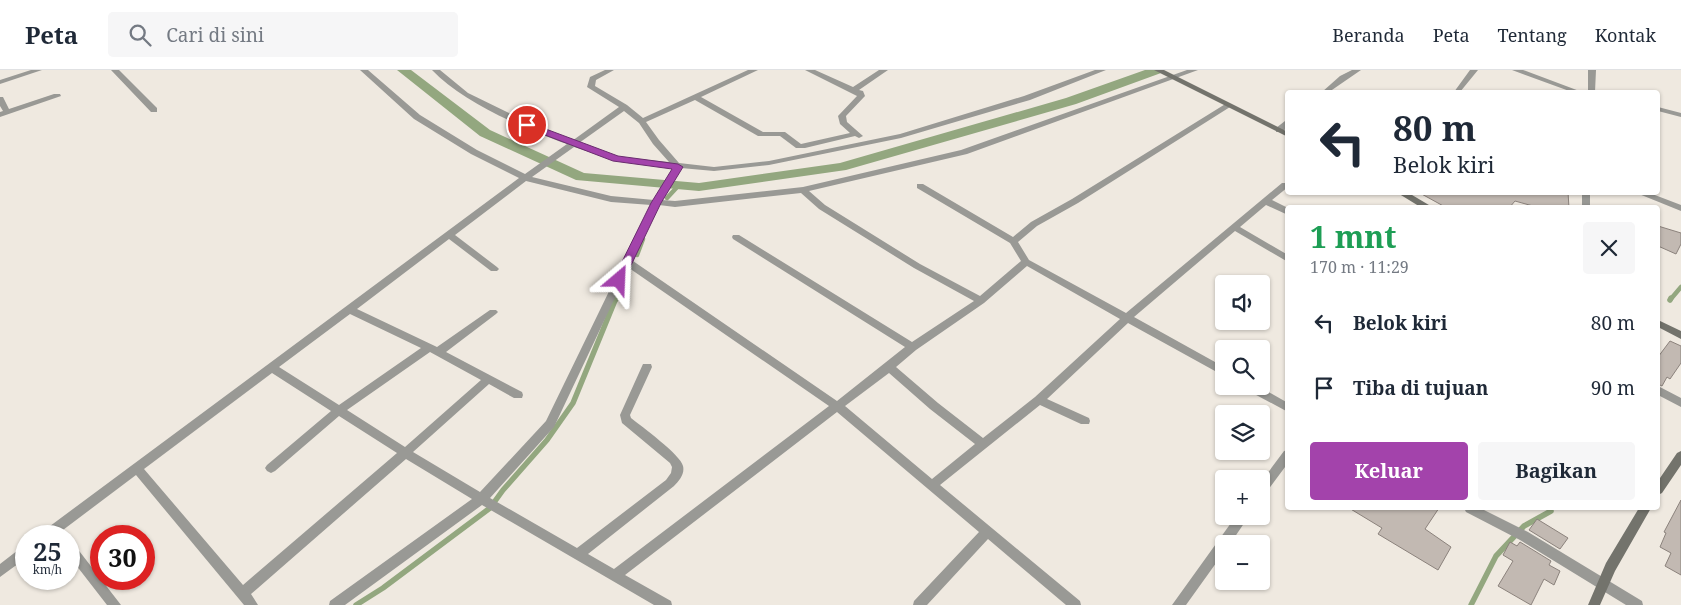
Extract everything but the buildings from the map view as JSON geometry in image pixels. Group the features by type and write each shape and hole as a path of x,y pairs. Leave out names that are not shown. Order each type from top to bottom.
{"main road":[{"path":"1161,71 1285,133"},
{"path":"1406,195 1424,205"},
{"path":"1660,325 1681,335"},
{"path":"1660,487 1680,459"},
{"path":"1594,605 1601,585 1644,510"}],"street":[{"path":"0,82 38,70"},
{"path":"115,70 154,110"},
{"path":"364,70 417,117 474,152 528,176 612,199 675,204 803,190 964,152 1194,70"},
{"path":"436,70 465,96 543,132 572,143 617,159 678,168 714,169 769,163 901,136 1027,98 1102,70"},
{"path":"610,70 593,79 591,87 624,107 642,121 656,142 678,168"},
{"path":"642,121 754,70"},
{"path":"809,70 860,93 861,96 842,115 841,120 844,126 868,143"},
{"path":"854,90 884,70"},
{"path":"1328,90 1357,70"},
{"path":"1459,90 1474,70"},
{"path":"1516,70 1572,90"},
{"path":"1592,70 1592,90"},
{"path":"0,99 4,114 57,96"},
{"path":"696,97 761,134 782,134 799,146 855,134"},
{"path":"1013,241 1034,224 1075,201 1228,105"},
{"path":"65,525 137,468 271,367 565,148 624,107"},
{"path":"1660,110 1681,115"},
{"path":"1279,130 1285,125"},
{"path":"335,605 490,503 550,424 657,202 678,168"},
{"path":"920,186 1013,241 1026,262 1215,367"},
{"path":"931,486 1039,400 1127,318 1285,186"},
{"path":"803,190 822,207 909,261 981,301"},
{"path":"1646,195 1681,208"},
{"path":"1266,201 1285,210"},
{"path":"1234,227 1285,257"},
{"path":"450,235 494,269"},
{"path":"736,238 912,347"},
{"path":"627,262 837,406 1075,605"},
{"path":"614,575 889,367 912,347 981,301 1026,262"},
{"path":"349,309 433,350 518,395"},
{"path":"271,468 339,410 493,312"},
{"path":"271,367 445,478 666,605"},
{"path":"578,554 670,483 677,474 678,466 674,460 626,420 625,415 647,367"},
{"path":"889,367 934,406 984,445"},
{"path":"242,594 488,379"},
{"path":"1660,391 1681,403"},
{"path":"1265,395 1285,406"},
{"path":"1039,400 1085,421"},
{"path":"1270,479 1285,458"},
{"path":"137,468 252,605"},
{"path":"1474,510 1524,536 1601,585 1637,605"},
{"path":"1178,605 1236,525"},
{"path":"919,605 986,532"},
{"path":"0,571 15,559"},
{"path":"80,561 115,605"}],"waterway":[{"path":"403,70 485,133 581,177 699,187 841,167 1071,101 1157,70"},
{"path":"667,198 679,185"},
{"path":"637,255 643,239"},
{"path":"616,300 629,268"},
{"path":"1671,298 1670,300 1681,287"},
{"path":"356,605 383,588 490,508 503,490 547,440 573,403 616,298"},
{"path":"1471,605 1496,556 1524,526 1551,511"}],"route":[{"path":"527,125 617,159 678,167 656,203 619,280"}]}
